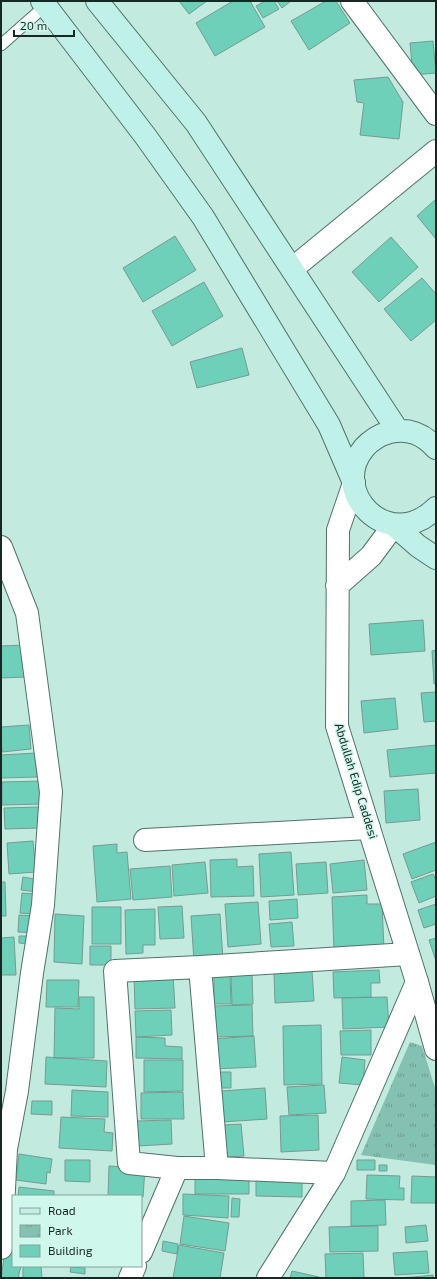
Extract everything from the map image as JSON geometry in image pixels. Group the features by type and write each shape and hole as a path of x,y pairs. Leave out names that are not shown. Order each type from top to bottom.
{"main road":[{"path":"97,1 196,123 398,431"},
{"path":"43,3 146,137 203,217 329,425 354,483 358,497 366,510 379,520 394,525 409,524 424,519 436,508"},
{"path":"354,483 354,467 360,453 370,441 384,434 398,431 414,433 428,439 436,448"},
{"path":"394,525 418,546 436,558"}],"street":[{"path":"352,1 436,114"},
{"path":"292,269 436,151"},
{"name":"Abdullah Edip Caddesi","path":"354,483 338,530 337,726 417,982 436,1049"},
{"path":"337,586 371,556 394,525"},
{"path":"1,547 28,613 51,792 43,905 32,973 17,1091 6,1149 1,1248"},
{"path":"145,840 369,828"},
{"path":"334,1173 217,1168 177,1168 129,1163 115,971 408,954"},
{"path":"200,967 217,1168"},
{"path":"268,1278 334,1173 417,982"},
{"path":"142,1250 177,1168"},
{"path":"130,1278 135,1267"}],"lane":[{"path":"1,45 43,3"}],"green space":[{"path":"410,1042 422,1046 436,1091 436,1165 361,1155"}],"building":[{"path":"179,1 207,1 189,14"},
{"path":"233,1 250,1 265,27 215,56 196,23"},
{"path":"265,1 274,1 279,9 263,18 256,6"},
{"path":"277,1 291,1 282,8"},
{"path":"326,1 336,1 350,23 309,50 291,21"},
{"path":"433,41 436,73 413,75 410,43"},
{"path":"388,77 403,102 399,139 360,135 364,103 357,102 354,80"},
{"path":"436,199 436,239 417,216"},
{"path":"175,236 196,270 143,302 123,268"},
{"path":"391,237 418,267 379,302 352,272"},
{"path":"422,278 436,294 436,320 411,341 384,309"},
{"path":"204,282 223,316 172,346 152,311"},
{"path":"242,348 249,375 197,388 190,362"},
{"path":"423,620 425,651 371,655 369,624"},
{"path":"24,645 25,677 1,678 1,646"},
{"path":"436,650 436,683 434,684 432,651"},
{"path":"436,692 436,721 424,722 421,693"},
{"path":"395,698 398,729 364,733 361,701"},
{"path":"29,725 31,749 2,752 1,727"},
{"path":"436,745 436,773 390,777 387,750"},
{"path":"36,753 37,777 1,778 1,755"},
{"path":"42,781 43,804 2,805 2,782"},
{"path":"418,789 420,820 386,823 384,791"},
{"path":"39,807 40,828 5,829 4,808"},
{"path":"33,841 36,872 9,874 7,843"},
{"path":"436,842 436,870 412,879 403,854"},
{"path":"117,844 117,853 127,852 131,899 97,902 93,846"},
{"path":"291,852 294,895 261,897 259,854"},
{"path":"237,859 237,867 253,866 254,896 211,897 210,860"},
{"path":"364,860 367,890 333,893 330,864"},
{"path":"205,862 208,893 174,896 172,865"},
{"path":"326,862 328,893 298,895 296,864"},
{"path":"170,866 172,897 133,900 130,869"},
{"path":"433,874 436,880 436,896 419,903 411,882"},
{"path":"23,877 40,880 38,892 21,890"},
{"path":"1,882 5,882 6,916 1,916"},
{"path":"22,893 36,894 34,914 20,913"},
{"path":"367,895 367,904 382,904 384,949 334,951 332,897"},
{"path":"297,899 298,918 270,920 269,901"},
{"path":"258,902 261,944 228,947 225,904"},
{"path":"436,904 436,924 424,928 418,910"},
{"path":"182,906 184,938 160,939 158,907"},
{"path":"92,907 121,907 121,944 92,944"},
{"path":"155,909 155,945 143,945 143,953 126,954 125,910"},
{"path":"55,914 84,916 82,964 54,962"},
{"path":"220,914 223,960 194,962 191,916"},
{"path":"19,915 38,916 37,933 18,932"},
{"path":"292,922 294,946 271,947 269,924"},
{"path":"19,936 31,936 31,944 19,943"},
{"path":"14,937 16,975 1,975 1,938"},
{"path":"436,938 436,961 429,940"},
{"path":"90,946 111,946 111,965 90,965"},
{"path":"379,970 380,983 371,983 371,997 334,998 333,972"},
{"path":"312,971 314,1001 275,1003 274,973"},
{"path":"173,974 175,1008 135,1009 134,975"},
{"path":"230,974 231,1004 214,1004 214,975"},
{"path":"231,974 252,974 253,1004 232,1005"},
{"path":"47,980 79,980 78,1007 46,1007"},
{"path":"79,997 94,997 94,1058 54,1058 55,1008 79,1009"},
{"path":"387,997 389,1027 343,1029 342,998"},
{"path":"252,1005 253,1036 216,1037 215,1006"},
{"path":"171,1010 172,1035 136,1037 135,1011"},
{"path":"321,1025 322,1084 284,1085 283,1026"},
{"path":"371,1030 371,1055 341,1055 340,1031"},
{"path":"254,1036 256,1067 213,1069 212,1039"},
{"path":"136,1037 165,1038 165,1046 182,1047 182,1059 136,1058"},
{"path":"46,1057 107,1061 106,1087 45,1084"},
{"path":"342,1057 365,1060 363,1085 339,1083"},
{"path":"144,1060 183,1060 183,1091 144,1092"},
{"path":"215,1072 231,1072 231,1088 215,1088"},
{"path":"324,1085 326,1113 289,1115 287,1087"},
{"path":"265,1088 267,1119 223,1122 221,1091"},
{"path":"72,1090 108,1092 108,1117 71,1116"},
{"path":"183,1092 184,1119 141,1119 141,1093"},
{"path":"32,1101 52,1101 52,1115 31,1114"},
{"path":"318,1115 319,1150 281,1152 280,1116"},
{"path":"61,1117 105,1119 104,1132 113,1133 112,1151 59,1148"},
{"path":"171,1120 172,1144 138,1146 137,1121"},
{"path":"241,1124 244,1156 227,1157 224,1125"},
{"path":"19,1154 52,1159 50,1173 47,1172 46,1184 16,1180"},
{"path":"65,1160 90,1160 90,1182 65,1181"},
{"path":"357,1160 375,1160 375,1170 357,1170"},
{"path":"379,1165 387,1165 387,1171 379,1171"},
{"path":"109,1166 145,1168 143,1197 142,1195 108,1195"},
{"path":"195,1171 242,1171 242,1180 249,1180 249,1194 195,1194"},
{"path":"256,1173 302,1174 302,1197 256,1196"},
{"path":"367,1175 400,1176 399,1188 404,1188 404,1200 366,1199"},
{"path":"412,1176 436,1177 436,1203 411,1203"},
{"path":"19,1187 54,1191 54,1195 18,1195"},
{"path":"183,1194 229,1196 228,1218 183,1215"},
{"path":"232,1198 240,1199 239,1217 231,1217"},
{"path":"385,1200 386,1225 351,1226 351,1201"},
{"path":"184,1216 229,1223 225,1251 180,1244"},
{"path":"426,1225 428,1241 406,1243 405,1227"},
{"path":"378,1226 378,1251 330,1252 329,1227"},
{"path":"163,1241 178,1244 177,1254 162,1251"},
{"path":"179,1245 224,1253 220,1278 173,1278"},
{"path":"5,1251 12,1252 12,1267 21,1267 18,1278 1,1278"},
{"path":"427,1251 429,1273 395,1275 393,1253"},
{"path":"363,1253 364,1278 326,1278 325,1254"},
{"path":"23,1267 41,1267 42,1278 23,1278"},
{"path":"71,1267 85,1268 85,1274 70,1272"},
{"path":"292,1271 319,1277 319,1278 290,1278"},
{"path":"433,1275 433,1278 394,1278 413,1277"}]}
